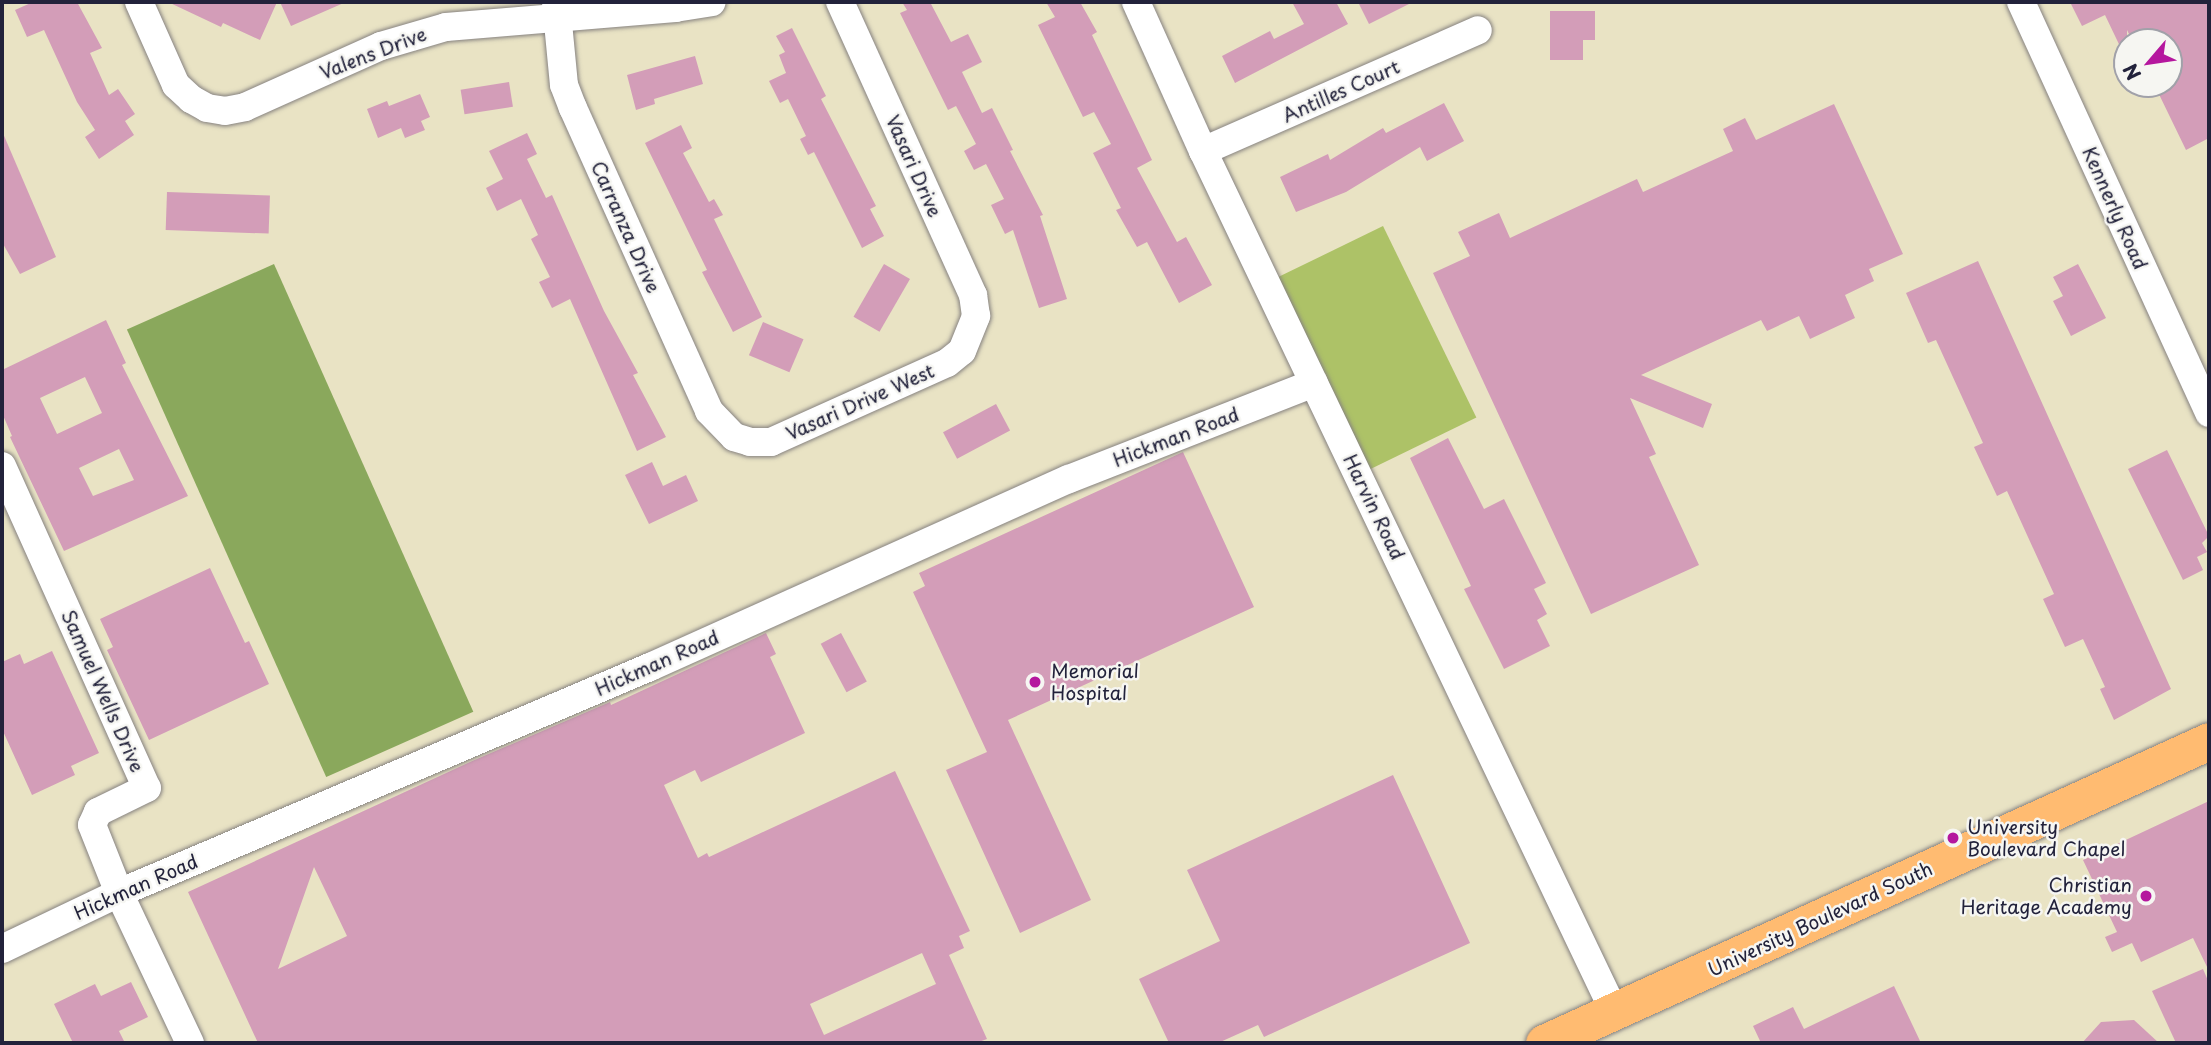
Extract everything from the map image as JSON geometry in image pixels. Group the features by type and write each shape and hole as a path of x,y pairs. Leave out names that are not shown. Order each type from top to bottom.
{"main road":[{"name":"University Boulevard South","path":"1544,1043 2209,741"}],"street":[{"name":"Valens Drive","path":"139,2 176,85 191,99 207,108 225,111 245,107 412,35 446,27 558,9 675,8 712,2"},
{"name":"Vasari Drive","path":"840,2 973,295 976,316 972,332"},
{"name":"Harvin Road","path":"1136,2 1203,151 1614,1011"},
{"name":"Kennerly Road","path":"2021,2 2209,413"},
{"name":"Carranza Drive","path":"558,9 564,85 573,108 709,411 734,437"},
{"name":"Antilles Court","path":"1203,151 1478,30"},
{"name":"Vasari Drive West","path":"734,437 750,442 771,442 947,363 962,351 972,332"},
{"name":"Hickman Road","path":"2,949 119,893 638,673 1069,479 1314,383"},
{"name":"Samuel Wells Drive","path":"2,466 148,788 97,812 92,825 119,893 190,1043"}],"green space":[{"path":"1383,226 1476,417 1369,470 1275,279"},
{"path":"274,264 473,712 326,777 127,329"}],"building":[{"path":"33,2 77,2 102,48 90,53 109,95 118,89 135,114 125,121 134,135 99,159 85,137 95,130 77,102 44,30 27,37 15,10"},
{"path":"168,2 277,2 260,40 223,23 221,27"},
{"path":"280,2 346,2 291,26"},
{"path":"902,2 930,2 951,42 968,34 982,62 962,72 982,113 992,108 1013,150 1010,151 1043,215 1040,216 1067,299 1039,308 1013,230 1005,234 991,205 1004,199 986,164 974,170 964,151 976,144 956,106 948,110 900,13 907,10"},
{"path":"1046,2 1080,2 1097,32 1092,35 1152,160 1137,168 1177,242 1186,237 1212,285 1179,303 1147,242 1137,247 1116,210 1121,208 1093,153 1111,144 1094,112 1083,117 1038,25 1055,17"},
{"path":"1292,2 1336,2 1348,24 1235,83 1222,56 1270,31 1274,39 1304,24"},
{"path":"1358,2 1413,2 1369,24"},
{"path":"2070,2 2209,2 2209,138 2186,150 2161,98 2183,98 2183,28 2113,28 2113,32 2105,15 2082,26"},
{"path":"1550,11 1595,11 1595,40 1583,40 1583,60 1550,60"},
{"path":"792,28 826,96 821,99 876,206 870,209 884,236 862,248 814,152 808,155 800,139 806,136 788,99 780,103 769,81 786,73 779,55 785,52 776,36"},
{"path":"695,56 703,84 654,99 655,104 636,110 627,75"},
{"path":"509,82 513,107 465,114 461,90"},
{"path":"420,94 430,117 421,121 425,130 405,138 401,128 378,138 367,109 387,101 389,106"},
{"path":"1444,103 1464,141 1427,161 1420,147 1346,192 1296,212 1280,177 1328,154 1330,160 1383,128 1386,133"},
{"path":"1834,104 1903,254 1869,269 1874,281 1845,295 1855,318 1810,339 1799,316 1767,331 1761,320 1641,375 1712,404 1703,428 1630,398 1656,454 1649,457 1699,565 1591,614 1433,273 1470,256 1458,232 1499,213 1510,238 1637,179 1643,192 1733,151 1723,129 1745,118 1756,140"},
{"path":"681,125 692,148 683,153 709,202 714,199 723,215 714,219 762,317 733,332 702,272 707,270 645,143"},
{"path":"2,131 56,257 20,274 2,242"},
{"path":"527,133 537,154 527,159 546,198 552,195 604,311 638,373 633,375 666,437 637,451 570,299 552,308 539,282 550,277 531,239 538,235 521,199 497,211 486,188 503,179 489,151"},
{"path":"167,192 270,196 269,234 166,230"},
{"path":"1978,261 2171,689 2114,720 2100,689 2105,687 2083,639 2065,647 2043,599 2054,594 2007,491 1997,496 1974,447 1983,443 1936,340 1928,343 1906,293"},
{"path":"884,264 910,279 879,332 854,317"},
{"path":"2078,264 2106,318 2071,336 2053,301 2063,296 2053,277"},
{"path":"106,320 126,363 122,365 188,496 64,551 10,437 12,436 2,413 2,370","holes":["85,377 102,413 57,434 40,398","119,449 134,480 93,496 79,468"]},
{"path":"763,322 804,339 789,372 749,355"},
{"path":"996,404 1010,430 957,459 943,432"},
{"path":"1448,438 1484,509 1504,499 1546,583 1534,589 1547,614 1537,620 1550,646 1504,669 1464,589 1471,586 1410,458"},
{"path":"2167,450 2209,536 2202,543 2207,552 2197,557 2203,570 2183,580 2128,469"},
{"path":"1183,452 1254,607 1008,720 1091,900 1020,933 946,770 987,752 913,592 925,586 919,573"},
{"path":"652,462 663,486 686,475 698,501 649,524 625,475"},
{"path":"210,568 245,643 249,641 269,684 149,740 107,650 113,647 100,619"},
{"path":"766,633 776,654 770,657 805,733 701,782 695,770 664,785 698,858 707,853 709,857 895,771 970,931 959,936 964,948 949,955 987,1039 976,1043 258,1043 188,892 470,762 610,702 611,705","holes":["314,867 347,936 278,969","922,953 936,984 824,1035 810,1004"]},
{"path":"841,633 867,682 847,692 821,644"},
{"path":"52,651 99,753 71,766 75,775 32,795 2,729 2,662 20,654 24,664"},
{"path":"1393,775 1470,943 1264,1037 1258,1025 1218,1043 1169,1043 1139,979 1220,941 1187,870"},
{"path":"2209,801 2209,971 2193,938 2141,962 2132,943 2112,952 2105,937 2117,932 2083,860"},
{"path":"2203,969 2209,983 2209,1043 2176,1043 2152,991"},
{"path":"131,982 148,1017 119,1031 125,1043 73,1043 54,1004 95,984 101,996"},
{"path":"1894,986 1921,1043 1761,1043 1753,1026 1793,1007 1804,1029"},
{"path":"2134,1020 2159,1043 2082,1043 2101,1022"}],"place":[{"name":"Memorial Hospital","path":"1035,682"},
{"name":"University Boulevard Chapel","path":"1953,838"},
{"name":"Christian Heritage Academy","path":"2146,896"}]}
